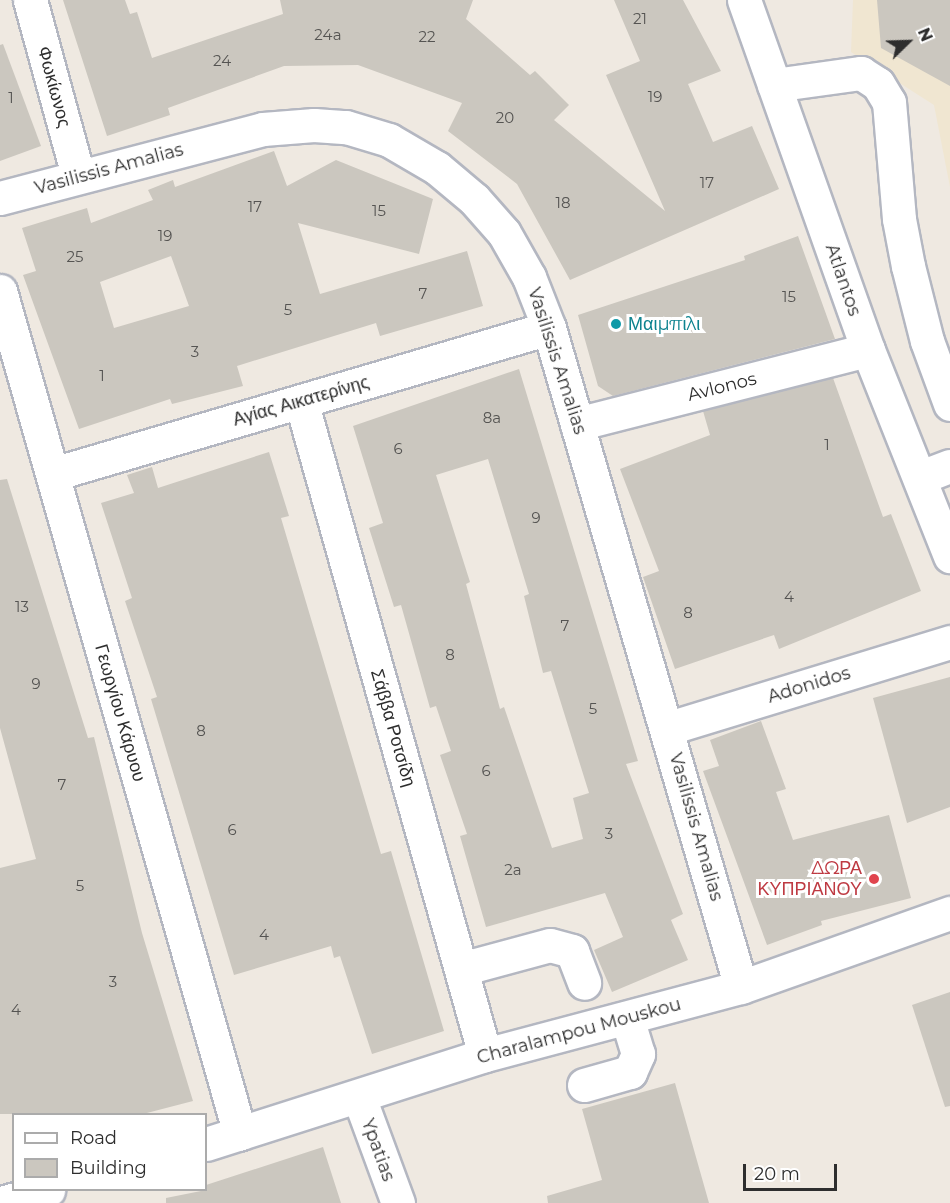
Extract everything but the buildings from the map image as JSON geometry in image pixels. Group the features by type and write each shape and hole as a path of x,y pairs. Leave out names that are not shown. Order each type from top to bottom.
{"street":[{"name":"Φωκίωνος","path":"30,0 78,175"},
{"name":"Atlantos","path":"744,0 868,350 935,472 950,556"},
{"path":"774,85 861,74 878,84 889,102 899,219 908,266 950,404"},
{"name":"Vasilissis Amalias","path":"0,198 78,175 263,129 346,127 389,140 437,168 504,233 529,277 549,328 669,728 741,987"},
{"name":"Γεωργίου Κάρυου","path":"0,291 240,1134"},
{"name":"Αγίας Αικατερίνης","path":"52,474 549,328"},
{"name":"Avlonos","path":"577,424 868,350"},
{"name":"Σάββα Ροτσίδη","path":"301,401 461,969 482,1066"},
{"name":"Adonidos","path":"669,728 950,642"},
{"name":"Charalampou Mouskou","path":"207,1144 359,1097 482,1066 627,1018 741,987 950,913"},
{"path":"461,969 550,945 572,951 584,983"},
{"path":"584,1085 630,1072 638,1054 627,1018"},
{"name":"Ypatias","path":"359,1097 400,1190"},
{"path":"1,1203 44,1191"}],"shaded area":[{"path":"853,0 950,0 950,187 934,105 851,52"}],"place":[{"name":"Μαιμπιλι","path":"616,324"},
{"name":"ΔΩΡΑ ΚΥΠΡΙΑΝΟΥ","path":"874,879"}]}
